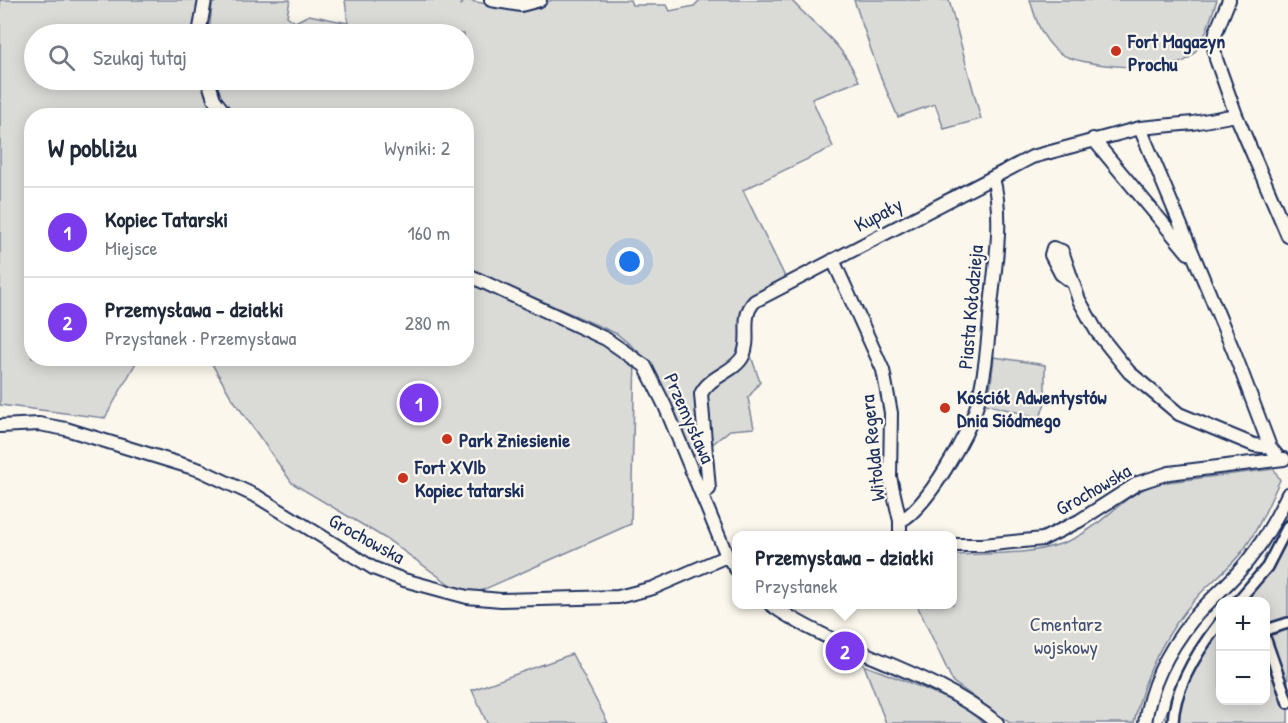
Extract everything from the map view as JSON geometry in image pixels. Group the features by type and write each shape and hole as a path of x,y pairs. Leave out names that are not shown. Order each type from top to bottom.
{"street":[{"path":"201,24 205,0"},
{"path":"491,0 521,5 540,0"},
{"path":"1229,0 1214,48 1236,114 1288,236"},
{"path":"211,90 221,108"},
{"name":"Kupały","path":"702,494 709,489 701,394 704,386 742,358 749,307 755,301 928,209 1032,157 1140,128 1193,123 1236,114"},
{"path":"1140,128 1234,352 1270,447 1284,459"},
{"path":"1093,139 1185,251 1193,255"},
{"name":"Piasta Kołodzieja","path":"900,521 910,517 949,464 977,406 986,364 994,268 998,195 993,178"},
{"name":"Witolda Regera","path":"833,260 883,370 891,413 891,477 900,531"},
{"name":"Przemysława","path":"474,278 606,339 645,366 665,406 727,556 732,563"},
{"path":"1073,283 1097,332 1129,372 1179,414 1254,446 1270,447"},
{"name":"Grochowska","path":"0,426 39,424 66,429 200,470 258,497 373,568 404,580 466,597 501,600 618,597 669,582 727,556"},
{"name":"Grochowska","path":"957,545 983,545 1043,539 1079,521 1138,483 1168,473 1284,459"},
{"path":"1145,723 1148,702 1163,665 1192,620 1249,560 1270,531 1288,494"},
{"path":"1241,597 1267,567 1288,526"},
{"path":"778,609 800,624 928,681 970,703 997,723"},
{"path":"1270,629 1288,623"},
{"path":"1173,723 1179,696 1189,673 1201,649 1216,629"},
{"path":"1270,651 1288,704"}],"green space":[{"path":"0,0 205,0 201,24 24,24 24,90 214,90 225,108 24,108 24,366 134,366 105,418 0,405"},
{"path":"219,0 290,0 287,16 295,22 309,15 348,23 345,0 460,0 461,5 465,0 510,8 534,7 552,0 630,0 632,5 667,5 670,11 694,6 700,0 791,0 837,45 859,81 812,99 833,147 743,190 787,281 762,292 741,327 760,382 748,398 754,428 730,430 699,455 689,455 640,353 617,334 474,271 474,108 229,108 216,94 215,90 474,90 474,24 210,24 212,4"},
{"path":"854,0 949,0 981,119 944,129 935,104 898,117 879,73"},
{"path":"1030,0 1217,0 1203,39 1189,58 1164,66 1124,67 1084,62 1058,52 1043,35"},
{"name":"Park Zniesienie","path":"474,277 635,357 631,524 467,597 388,540 292,483 230,395 213,366 474,366"},
{"path":"994,357 1045,365 1045,403 1040,418 985,404 991,383"},
{"name":"Cmentarz wojskowy","path":"1274,469 1280,480 1264,516 1244,549 1187,609 1166,639 1150,670 1134,723 1010,723 953,682 919,609 957,609 957,555 1031,551 1061,544 1087,531 1145,488 1159,483"},
{"path":"1288,513 1288,723 1162,723 1189,659 1216,623 1216,705 1270,705 1270,597 1236,597 1263,563"},
{"path":"572,654 608,723 487,723 472,690"},
{"path":"864,665 943,697 971,713 983,723 886,723"}],"place":[{"name":"Fort Magazyn Prochu","path":"1116,51"},
{"name":"Kopiec Tatarski","path":"419,403"},
{"name":"Kościół Adwentystów Dnia Siódmego","path":"945,408"},
{"name":"Park Zniesienie","path":"447,439"},
{"name":"Fort XVIb Kopiec tatarski","path":"403,478"},
{"name":"Przemysława - działki","path":"845,651"}]}
